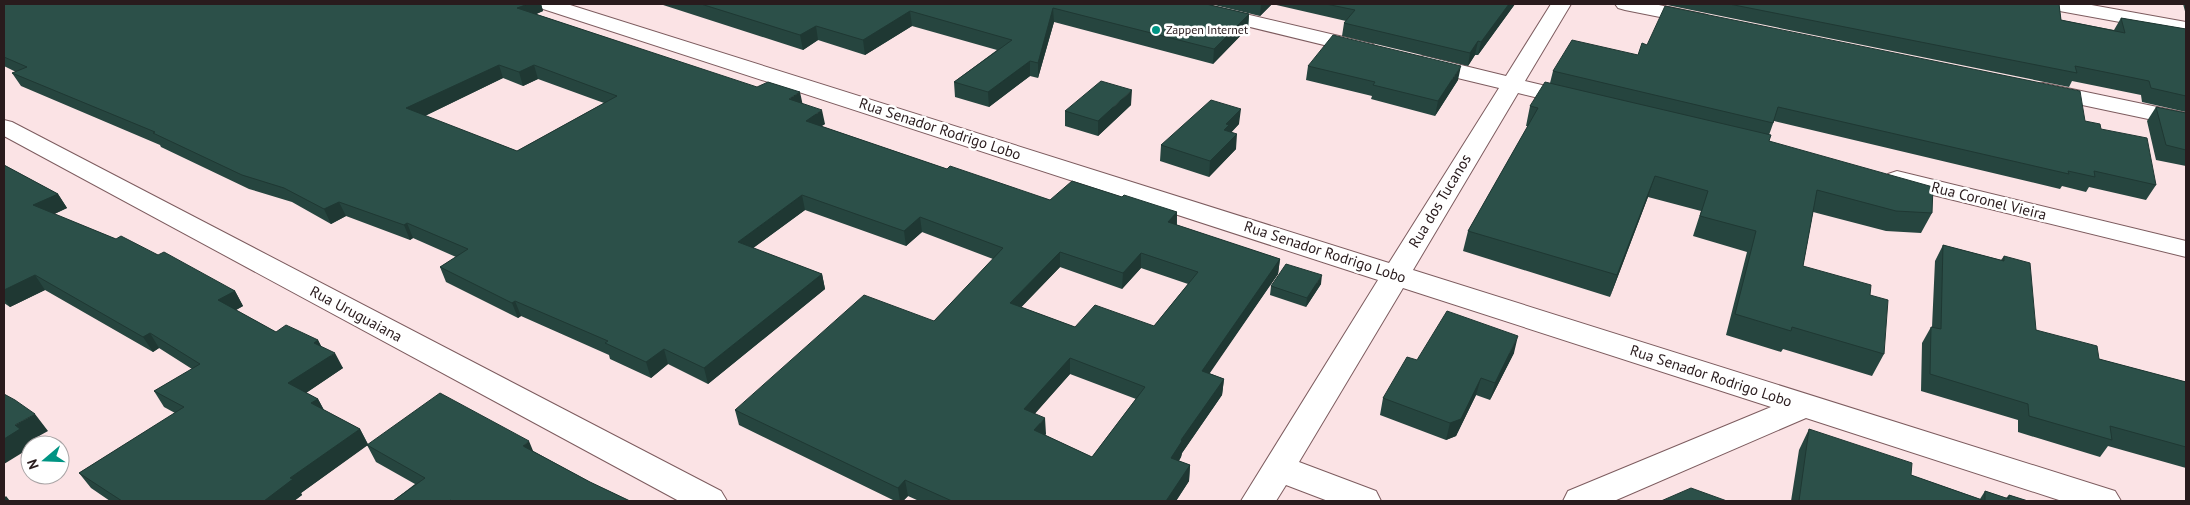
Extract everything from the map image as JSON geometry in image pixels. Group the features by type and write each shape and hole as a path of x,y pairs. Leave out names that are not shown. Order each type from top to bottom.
{"street":[{"name":"Rua Senador Rodrigo Lobo","path":"547,4 2103,501"},
{"path":"1179,4 1598,106"},
{"name":"Rua dos Tucanos","path":"1258,501 1561,4"},
{"path":"1625,4 1721,24"},
{"path":"2054,4 2186,28"},
{"path":"2022,86 2186,120"},
{"name":"Rua Uruguaiana","path":"4,127 709,501"},
{"name":"Rua Coronel Vieira","path":"1878,174 2186,250"},
{"path":"1580,501 1804,406"},
{"path":"1278,468 1364,501"}],"building":[{"path":"4,4 528,4 517,8 757,87 768,82 800,92 789,99 822,110 806,121 947,169 950,166 1050,200 1072,181 1122,197 1124,195 1177,212 1168,222 1280,259 1202,371 1224,379 1181,440 1171,458 1190,465 1166,501 952,501 905,480 898,488 735,410 864,295 934,321 1003,248 920,217 904,231 802,195 738,242 822,274 704,368 664,349 646,362 605,343 608,341 515,301 512,303 440,267 468,249 407,223 404,225 339,202 324,209 284,188 242,175 153,133 155,132 12,73 27,67 4,57","holes":["499,65 519,72 534,65 617,96 517,151 406,108","1060,252 1123,273 1141,253 1198,272 1154,326 1095,305 1075,327 1010,303","1070,358 1145,387 1092,457 1034,430 1045,418 1024,409"]},
{"path":"701,4 1206,4 1249,14 1214,49 1053,8 1038,63 1030,61 988,92 954,82 1012,40 910,11 863,40 816,26 800,35"},
{"path":"1326,4 1509,4 1481,42 1478,41 1470,53 1344,23 1355,10"},
{"path":"1729,4 2059,4 2061,20 2125,33 2121,18 2186,29 2186,96 2151,88 2149,81 2075,66 2077,73"},
{"path":"1665,6 2080,91 2085,121 2100,124 2101,129 2147,138 2156,185 2094,171 2095,177 2068,171 2069,174 1778,107 1773,123 1553,71 1572,40 1638,55 1642,43 1647,45"},
{"path":"1333,35 1461,66 1438,101 1373,85 1375,82 1308,66"},
{"path":"1101,81 1132,90 1098,121 1065,111"},
{"path":"1545,82 1771,135 1769,141 1933,187 1932,213 1896,211 1817,190 1803,266 1871,285 1870,295 1888,300 1884,354 1792,327 1791,331 1735,314 1756,231 1700,216 1708,191 1655,176 1617,275 1468,231 1538,108 1530,106"},
{"path":"1211,100 1241,109 1226,124 1229,125 1224,130 1237,134 1210,161 1161,145"},
{"path":"2156,107 2186,113 2186,150 2166,145"},
{"path":"4,165 58,194 33,205 116,239 121,236 158,255 164,252 235,291 218,300 276,332 286,325 318,340 314,343 335,353 288,383 318,399 311,403 360,429 290,478 293,479 264,501 122,501 79,473 184,407 154,391 200,364 150,333 143,337 35,275 4,290"},
{"path":"1943,245 2004,261 2004,256 2030,263 2036,330 2097,346 2099,359 2186,382 2186,447 2110,426 2112,440 2029,416 2028,404 1930,374 1931,327 1941,329"},
{"path":"1286,264 1322,275 1307,298 1271,286"},
{"path":"1447,311 1518,336 1495,383 1481,378 1461,419 1450,423 1383,398 1407,357 1417,360"},
{"path":"440,393 529,441 523,446 630,501 393,501 425,478 367,445"},
{"path":"4,394 35,414 15,425 20,429 4,439"},
{"path":"1809,429 1912,463 1911,475 1985,501 1799,501"},
{"path":"1691,488 1727,501 1661,501"},
{"path":"1985,491 2009,499 2009,495 2028,501 1985,501"}],"place":[{"name":"Zappen Internet","path":"1156,30"}]}
